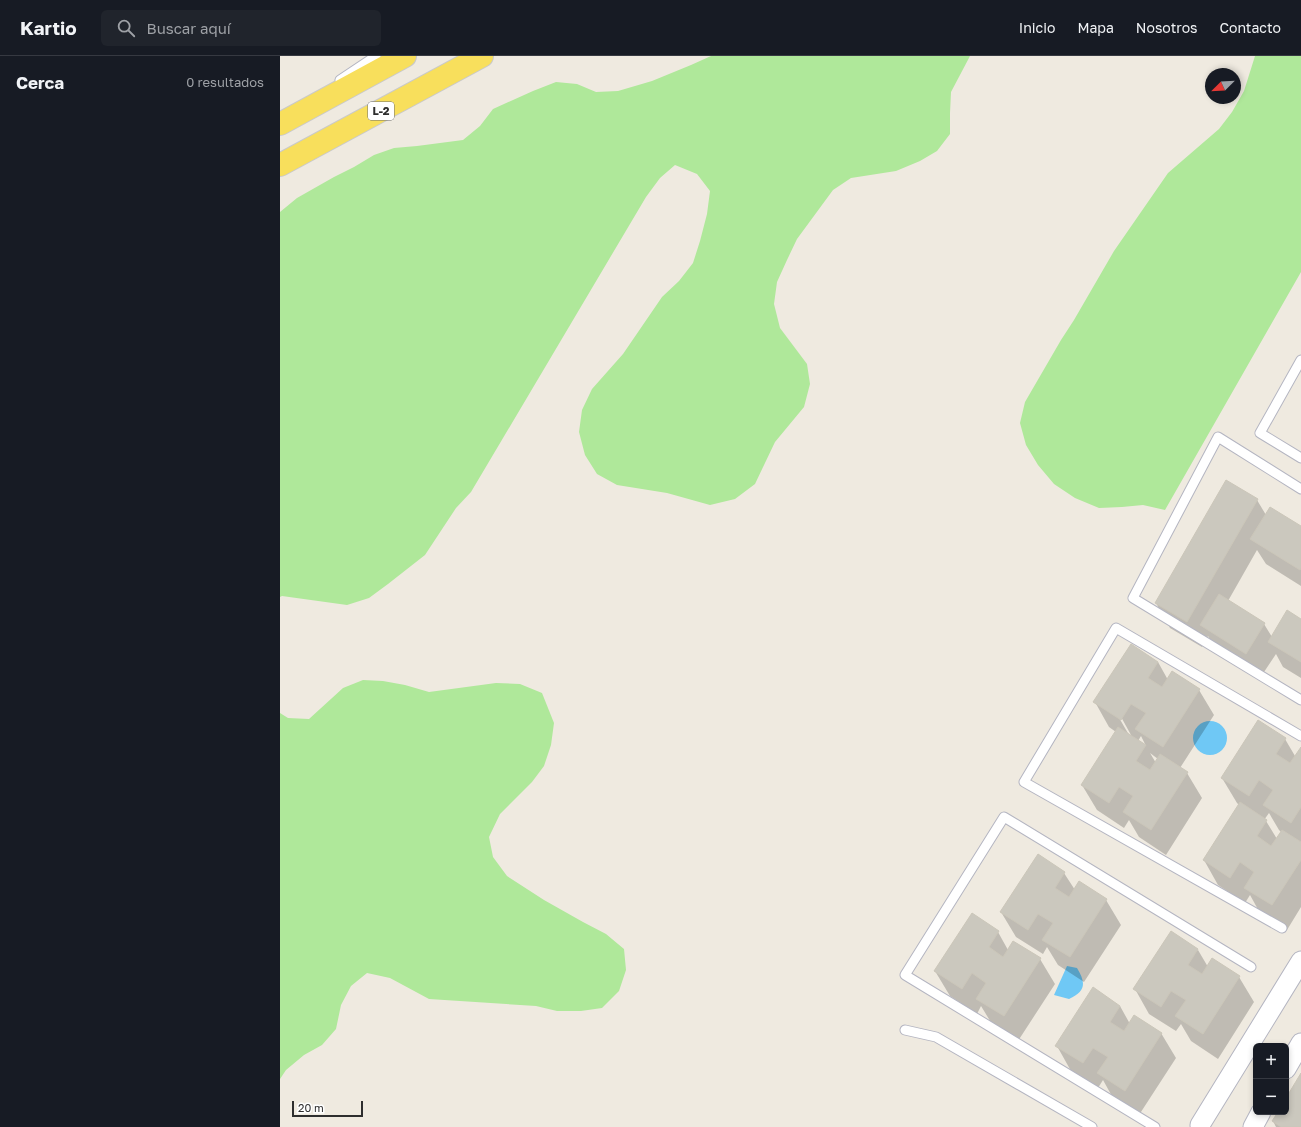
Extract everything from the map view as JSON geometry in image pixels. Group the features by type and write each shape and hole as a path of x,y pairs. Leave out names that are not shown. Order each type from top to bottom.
{"main road":[{"path":"280,124 405,56"},
{"name":"L-2","path":"280,165 482,56"}],"street":[{"path":"1205,1126 1301,961"},
{"path":"1289,1064 1301,1043"},
{"path":"1253,1127 1260,1115"}],"lane":[{"path":"280,117 376,56"},
{"path":"1301,360 1260,433 1301,458"},
{"path":"1301,490 1218,437 1133,598 1301,700"},
{"path":"1282,928 1024,782 1116,628 1301,736"},
{"path":"1155,1127 905,975 1004,816 1251,967"},
{"path":"905,1030 936,1037 1092,1127"}],"green space":[{"path":"711,56 970,56 951,92 950,134 937,151 920,161 896,171 851,178 833,190 797,239 777,282 774,304 780,328 807,364 810,384 804,407 775,442 755,484 735,499 710,505 667,493 617,485 597,474 585,455 579,432 582,410 592,389 623,354 662,297 679,281 693,263 707,214 710,191 697,174 675,165 660,178 646,197 471,492 456,508 425,555 369,598 347,605 282,596 280,597 280,212 297,198 374,155 394,148 463,140 480,126 493,109 556,82 577,84 596,92 618,91 652,81"},
{"path":"1255,56 1301,56 1301,272 1165,510 1143,505 1099,508 1075,498 1054,484 1038,465 1026,445 1020,423 1025,402 1114,251 1168,173 1219,129 1237,104 1241,104 1241,96"},
{"path":"363,680 383,681 405,685 429,692 496,683 520,684 542,693 554,723 551,745 544,766 532,782 500,814 489,837 493,857 507,876 544,900 606,934 624,949 626,970 619,991 602,1008 581,1011 557,1011 536,1006 429,999 390,978 367,973 351,986 341,1005 336,1029 322,1045 304,1055 286,1070 280,1079 280,713 288,718 309,719 343,688"}],"water":[{"path":"1207,721 1213,721 1217,722 1224,728 1227,738 1226,745 1220,752 1213,755 1207,755 1203,754 1196,748 1193,741 1193,735 1194,731 1200,724"},
{"path":"1067,966 1077,968 1083,982 1083,986 1079,993 1069,999 1054,995"}],"building":[{"path":"1226,480 1258,499 1187,622 1155,603"},
{"path":"1270,507 1301,526 1300,570 1250,539"},
{"path":"1219,594 1265,623 1246,654 1200,625"},
{"path":"1287,610 1301,619 1301,662 1268,642"},
{"path":"1131,644 1158,662 1148,678 1162,687 1172,671 1200,689 1163,747 1135,729 1146,713 1131,704 1121,720 1093,702"},
{"path":"1258,720 1286,738 1276,754 1290,763 1301,747 1301,807 1291,823 1263,805 1273,790 1259,780 1249,796 1221,778"},
{"path":"1118,727 1146,745 1136,761 1150,770 1160,754 1188,772 1151,830 1123,812 1133,796 1119,787 1109,803 1081,785"},
{"path":"1240,802 1267,820 1257,836 1271,846 1282,830 1301,842 1301,860 1272,905 1244,888 1254,872 1240,862 1230,878 1203,860"},
{"path":"1038,854 1065,872 1055,888 1069,897 1079,881 1107,899 1070,957 1042,940 1053,923 1038,914 1028,930 1000,912"},
{"path":"972,913 999,931 989,947 1003,957 1013,941 1041,958 1004,1016 976,999 986,983 972,973 962,989 934,971"},
{"path":"1171,931 1198,949 1188,965 1202,974 1212,958 1240,976 1203,1034 1175,1016 1186,1000 1171,991 1161,1007 1133,989"},
{"path":"1093,987 1120,1006 1110,1022 1124,1031 1134,1015 1162,1033 1125,1091 1097,1073 1108,1057 1093,1048 1083,1063 1055,1046"},
{"path":"1301,1073 1301,1127 1281,1127 1272,1121 1276,1115 1289,1115 1289,1093"}]}
